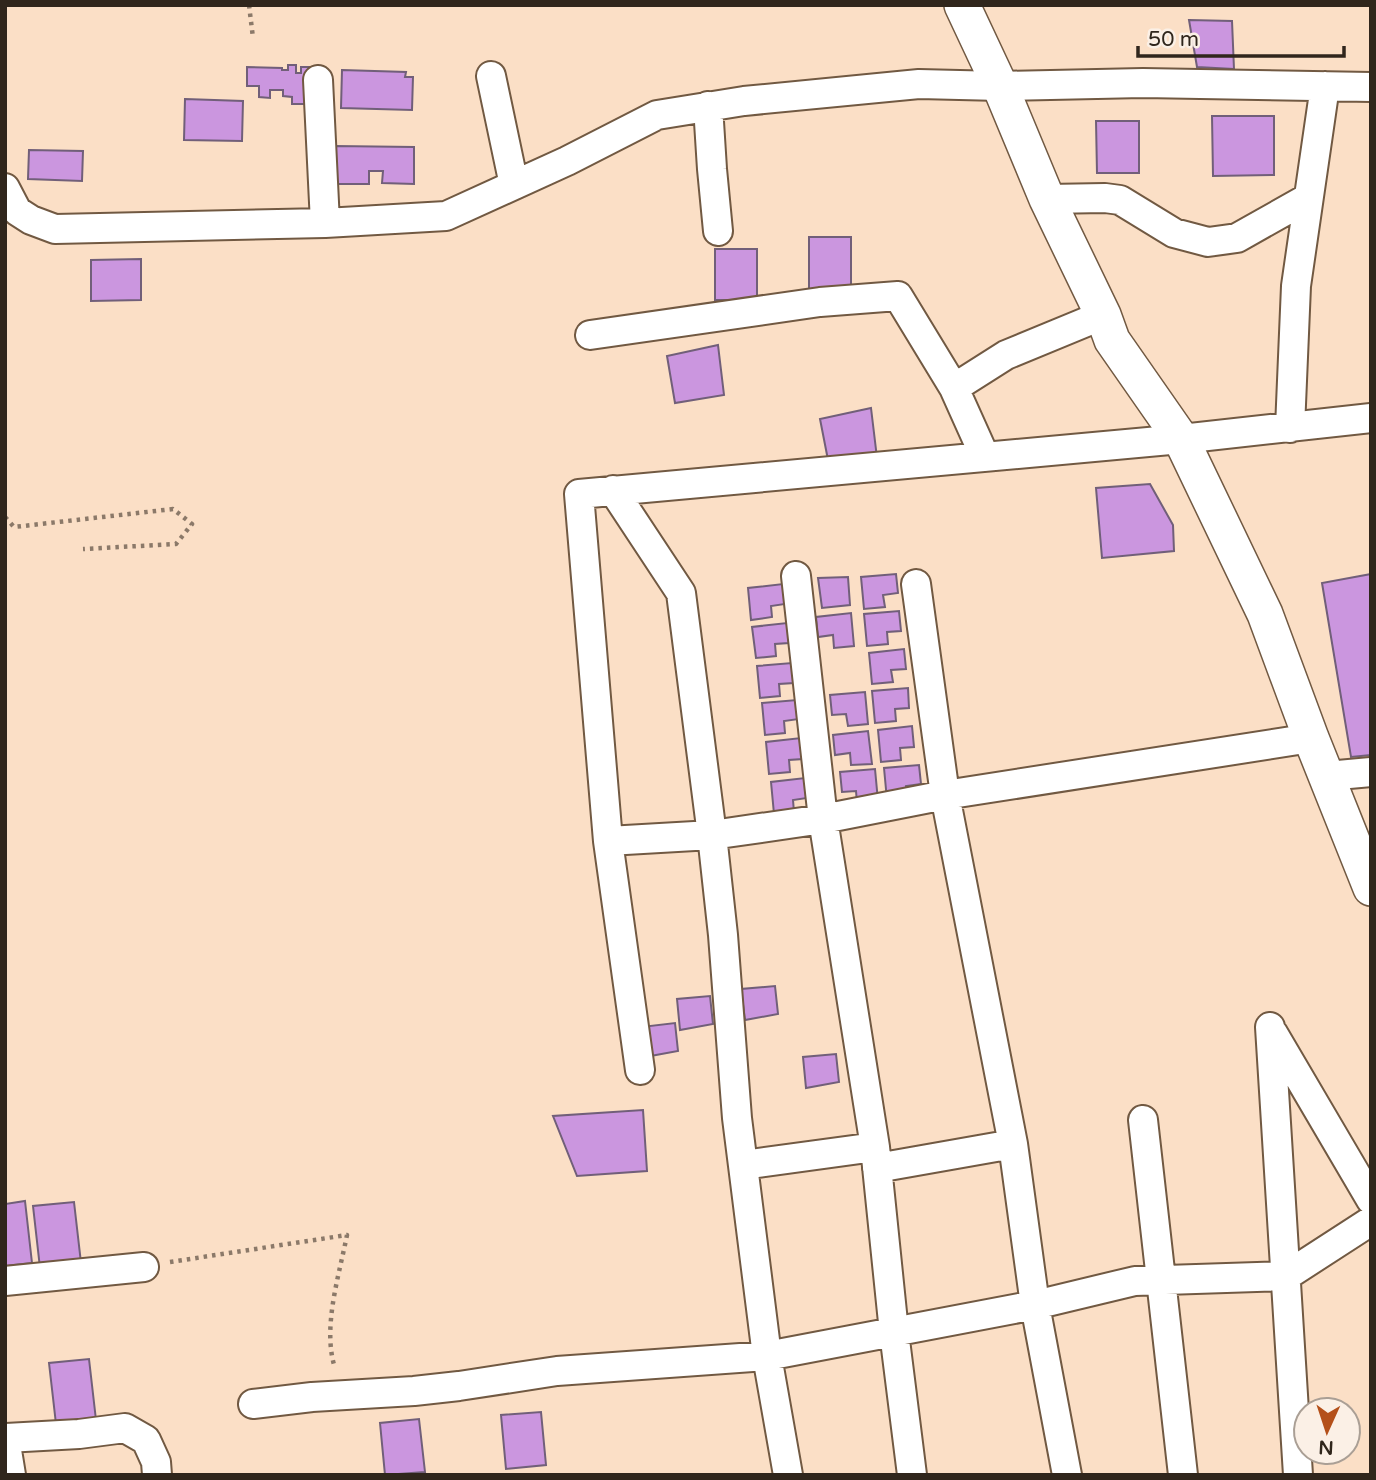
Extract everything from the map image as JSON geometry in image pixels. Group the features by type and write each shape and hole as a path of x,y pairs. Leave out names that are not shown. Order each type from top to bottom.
{"street":[{"path":"962,5 1112,340 1181,439 1265,614 1371,888"},
{"path":"491,76 514,185"},
{"path":"318,80 325,223"},
{"path":"5,188 17,211 31,220 55,229 325,223 446,216 567,160 657,114 708,106 919,84 1000,86 1143,83 1371,87"},
{"path":"1290,428 1296,286 1325,86"},
{"path":"708,106 718,231"},
{"path":"1047,199 1120,200 1174,233 1208,242 1237,238 1308,198"},
{"path":"590,335 820,302 898,296 954,388 985,457"},
{"path":"954,388 1006,355 1103,315"},
{"path":"640,1070 608,841 579,494 1181,439 1371,418"},
{"path":"613,490 681,593 723,935 737,1118 767,1356 788,1475"},
{"path":"796,576 823,820 876,1158 912,1475"},
{"path":"916,584 945,795 1013,1144 1035,1305 1067,1475"},
{"path":"608,841 712,835 823,820 945,795 1311,738"},
{"path":"1327,776 1371,772"},
{"path":"1298,1475 1270,1027 1371,1200"},
{"path":"1143,1120 1183,1475"},
{"path":"743,1165 876,1158 1013,1144"},
{"path":"253,1404 459,1386 557,1371 767,1356 1035,1305 1135,1281 1286,1276 1371,1221"},
{"path":"5,1281 144,1267"},
{"path":"10,1475 6,1438 79,1434 125,1428 146,1440 156,1462 157,1475"}],"path":[{"path":"249,5 253,38"},
{"path":"5,517 14,527 173,509 192,524 176,544 83,549"},
{"path":"144,1267 347,1235 331,1320 332,1360 344,1396"}],"building":[{"path":"1189,20 1232,21 1234,69 1197,67"},
{"path":"288,65 296,65 296,73 301,73 301,67 309,67 307,104 292,104 292,97 283,96 283,90 270,90 270,98 259,97 259,86 247,86 247,67 288,70"},
{"path":"342,70 406,72 405,77 413,77 412,110 341,108"},
{"path":"185,99 243,101 242,141 184,140"},
{"path":"1212,116 1274,116 1274,175 1213,176"},
{"path":"1096,121 1139,121 1139,173 1097,173"},
{"path":"335,146 414,147 414,184 382,183 383,171 369,171 369,184 334,184"},
{"path":"29,150 83,151 82,181 28,179"},
{"path":"809,237 851,237 851,289 809,289"},
{"path":"715,249 757,249 757,300 715,300"},
{"path":"141,259 141,300 91,301 91,260"},
{"path":"718,345 724,395 675,403 667,356"},
{"path":"871,408 877,458 829,465 820,419"},
{"path":"1150,484 1173,525 1174,551 1102,558 1096,488"},
{"path":"896,574 898,593 883,595 885,607 864,609 861,577"},
{"path":"1371,574 1371,755 1351,757 1322,583"},
{"path":"848,577 850,605 822,608 818,578"},
{"path":"783,584 785,604 771,606 772,617 751,620 748,588"},
{"path":"899,611 901,631 887,632 888,644 867,646 864,614"},
{"path":"851,613 854,646 834,648 833,635 818,637 816,617"},
{"path":"787,623 789,643 775,644 776,656 756,658 752,627"},
{"path":"904,649 906,669 891,670 893,682 872,684 869,653"},
{"path":"792,663 794,683 779,684 780,696 760,698 757,666"},
{"path":"908,688 909,708 895,709 896,721 875,723 872,691"},
{"path":"865,692 868,724 848,726 846,714 832,715 830,695"},
{"path":"797,700 799,719 784,721 785,733 765,735 762,703"},
{"path":"912,726 914,747 900,748 901,760 881,762 878,730"},
{"path":"868,731 872,764 851,765 850,753 835,755 833,735"},
{"path":"801,738 803,759 789,760 790,772 769,774 766,742"},
{"path":"919,765 921,784 906,786 907,798 887,800 884,768"},
{"path":"875,769 878,801 857,803 856,791 842,792 840,772"},
{"path":"805,778 807,798 793,800 794,812 774,814 771,782"},
{"path":"775,986 778,1014 745,1020 741,989"},
{"path":"710,996 713,1024 680,1030 677,999"},
{"path":"675,1023 678,1051 645,1057 641,1027"},
{"path":"836,1054 839,1082 806,1088 803,1057"},
{"path":"643,1110 647,1171 577,1176 553,1116"},
{"path":"25,1201 32,1263 5,1266 5,1204"},
{"path":"74,1202 81,1263 40,1268 33,1206"},
{"path":"89,1359 96,1420 56,1424 49,1363"},
{"path":"541,1412 546,1465 506,1469 501,1415"},
{"path":"419,1419 425,1472 385,1475 380,1423"}]}
